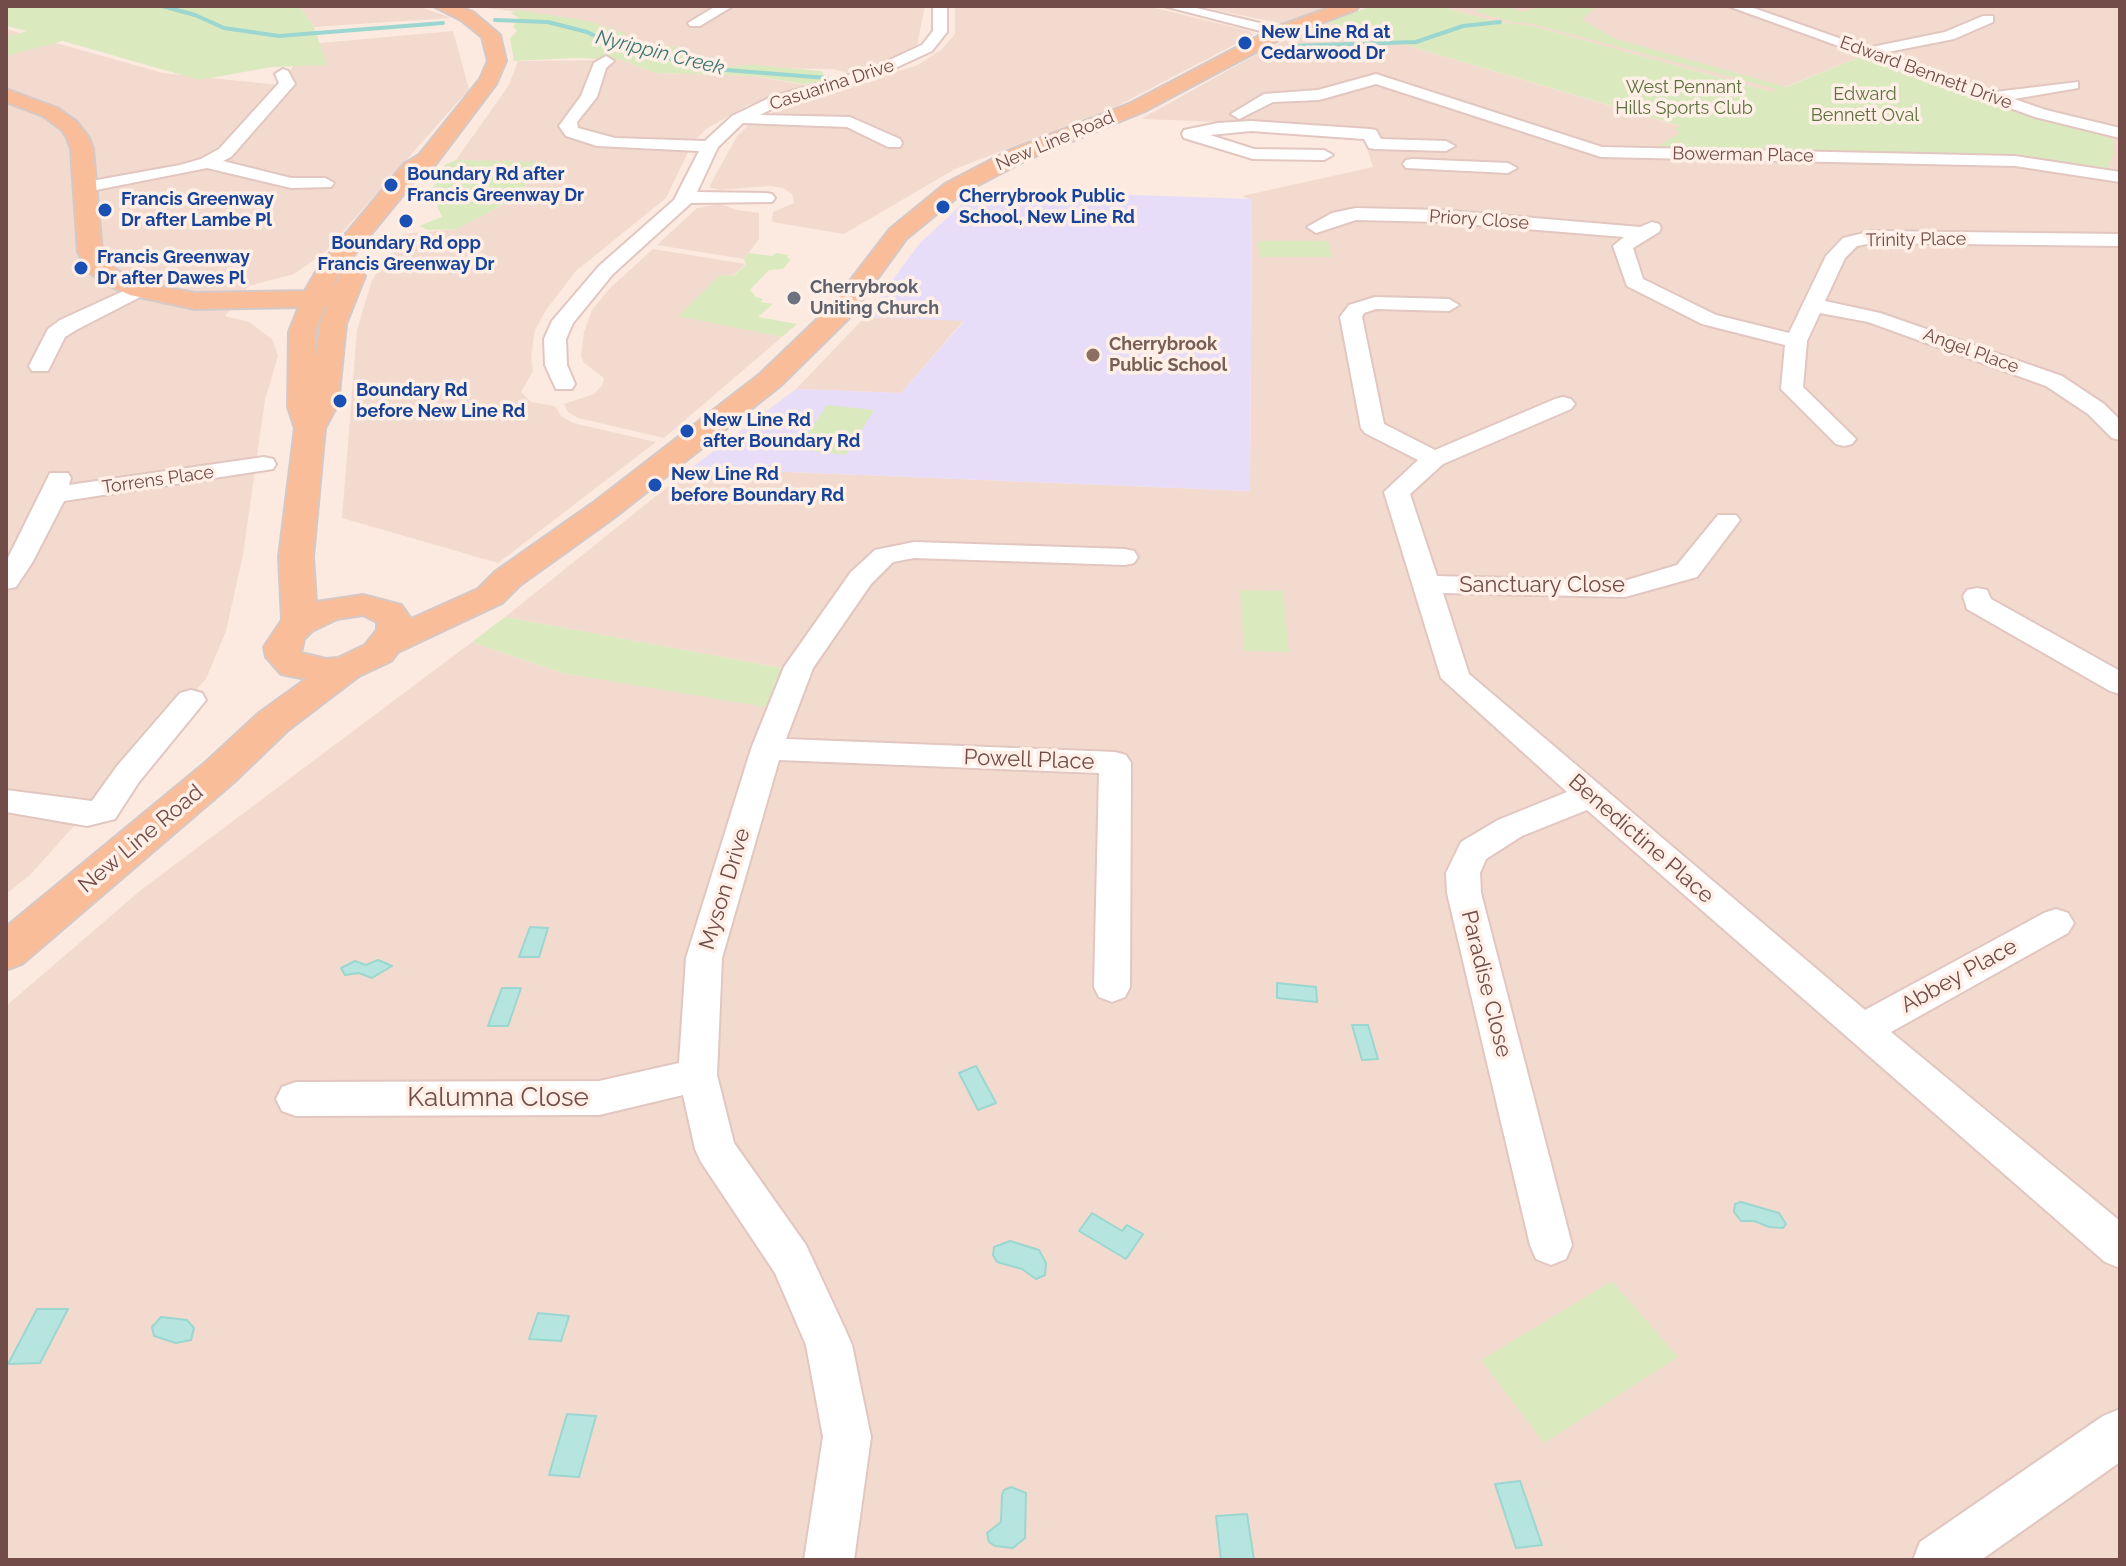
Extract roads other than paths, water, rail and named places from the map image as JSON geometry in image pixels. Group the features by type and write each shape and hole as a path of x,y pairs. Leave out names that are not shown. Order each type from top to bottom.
{"main road":[{"path":"310,428 302,407 317,308 329,270 412,169 427,160 489,80 497,61 491,35 467,16 442,6"},
{"name":"New Line Road","path":"6,952 220,772 273,722 346,668 378,653 388,643 490,596 507,579 604,510 770,380 839,313 898,234 942,197 992,167 1138,107 1280,32 1350,6"},
{"path":"6,95 50,112 70,126 82,149 92,259 104,273 139,290 169,298 317,308 357,268 429,169 427,160"},
{"path":"232,303 283,289 329,270"},
{"path":"232,303 317,308"},
{"path":"317,308 331,338 324,404 310,428 296,557 300,623 288,634 282,647 284,657 294,666 308,670 346,668"},
{"path":"296,557 362,607 389,613 395,622 395,632 388,643"},
{"name":"New Line Road","path":"300,623 329,609 362,607 507,579"},
{"name":"New Line Road","path":"273,722 294,666"}],"street":[{"path":"695,23 726,6"},
{"name":"Casuarina Drive","path":"564,384 556,365 555,339 563,321 606,270 664,221 685,197 710,146 738,119 777,100 905,60 927,48 940,32 940,6"},
{"path":"1171,6 1280,32"},
{"name":"Edward Bennett Drive","path":"1735,6 2041,114 2120,133"},
{"path":"1868,52 1949,36 1988,19"},
{"path":"606,61 599,66 589,97 569,121 567,126 572,132 589,139 615,143 710,146"},
{"path":"86,187 207,163 225,153 287,84 283,74"},
{"name":"Bowerman Place","path":"1239,114 1270,97 1319,95 1376,79 1601,152 2015,161 2120,177"},
{"path":"1993,98 2072,85"},
{"path":"738,119 850,122 894,143"},
{"path":"1324,155 1253,154 1192,135 1218,128 1251,126 1370,134 1380,162 1508,168"},
{"path":"1375,144 1446,146"},
{"path":"207,163 291,183 325,183"},
{"path":"685,197 766,198"},
{"name":"Priory Close","path":"1316,227 1339,217 1356,214 1649,229 1623,246 1634,282 1709,320 1796,341"},
{"name":"Trinity Place","path":"1844,439 1792,389 1796,341 1836,256 1850,242 1872,237 2120,240"},
{"path":"40,366 56,334 139,290"},
{"path":"1434,459 1373,428 1351,317 1356,309 1375,303 1449,305"},
{"name":"Angel Place","path":"1811,305 1873,317 2054,381 2096,409 2118,431"},
{"name":"Benedictine Place","path":"1563,404 1434,459 1397,492 1456,678 1862,1030 2120,1248"},
{"name":"Torrens Place","path":"6,581 19,563 56,486 264,464"},
{"name":"Sanctuary Close","path":"1426,584 1625,589 1687,571 1727,520"},
{"name":"Myson Drive","path":"829,1560 847,1437 829,1345 791,1259 715,1149 698,1075 704,958 767,749 799,667 861,578 884,556 914,550 1125,557"},
{"path":"1977,596 1977,603 2120,684"},
{"path":"6,801 87,814 103,811 128,774 191,700"},
{"name":"Powell Place","path":"767,749 1115,763 1112,987"},
{"name":"Paradise Close","path":"1551,1245 1464,893 1463,873 1473,851 1510,828 1592,795"},
{"name":"Abbey Place","path":"1862,1030 2056,923"},
{"name":"Kalumna Close","path":"296,1099 599,1098 698,1075"},
{"path":"1938,1560 2120,1433"}],"water":[{"path":"530,927 548,928 539,957 519,957"},
{"path":"378,960 392,966 372,978 359,973 345,975 341,968 355,961 366,965"},
{"path":"1277,983 1316,987 1317,1002 1277,998"},
{"path":"502,988 521,988 508,1026 488,1026"},
{"path":"1352,1025 1368,1025 1378,1059 1362,1060"},
{"path":"976,1066 996,1103 978,1110 959,1073"},
{"path":"1741,1202 1779,1213 1786,1224 1783,1228 1741,1221 1734,1212 1735,1204"},
{"path":"1092,1213 1122,1231 1127,1225 1143,1234 1126,1259 1079,1231"},
{"path":"1010,1241 1039,1250 1046,1263 1045,1275 1036,1279 1022,1269 997,1262 993,1255 994,1247"},
{"path":"37,1309 68,1309 40,1363 8,1364"},
{"path":"538,1313 569,1316 561,1341 529,1339"},
{"path":"161,1317 187,1320 194,1328 191,1340 176,1343 154,1336 152,1327"},
{"path":"567,1414 596,1416 579,1477 549,1475"},
{"path":"1520,1481 1542,1545 1516,1548 1495,1484"},
{"path":"1011,1487 1026,1493 1025,1538 1013,1548 995,1546 989,1542 987,1533 1001,1522 1002,1495 1004,1490"},
{"path":"1247,1514 1254,1560 1221,1560 1216,1516"}],"waterway":[{"name":"Nyrippin Creek","path":"162,6 195,15 224,28 279,36 443,23"},
{"name":"Nyrippin Creek","path":"495,20 548,22 587,32 616,46 714,69 827,78"},
{"name":"Nyrippin Creek","path":"1290,46 1416,42 1463,26 1500,22"}],"place":[{"name":"New Line Rd at Cedarwood Dr","path":"1245,43"},
{"name":"Boundary Rd after Francis Greenway Dr","path":"391,185"},
{"name":"Cherrybrook Public School, New Line Rd","path":"943,207"},
{"name":"Francis Greenway Dr after Lambe Pl","path":"105,210"},
{"name":"Boundary Rd opp Francis Greenway Dr","path":"406,221"},
{"name":"Francis Greenway Dr after Dawes Pl","path":"81,268"},
{"name":"Cherrybrook Uniting Church","path":"794,298"},
{"name":"Cherrybrook Public School","path":"1093,355"},
{"name":"Boundary Rd before New Line Rd","path":"340,401"},
{"name":"New Line Rd after Boundary Rd","path":"687,431"},
{"name":"New Line Rd before Boundary Rd","path":"655,485"}],"park label":[{"name":"West Pennant Hills Sports Club","path":"1684,98"},
{"name":"Edward Bennett Oval","path":"1865,105"}]}
